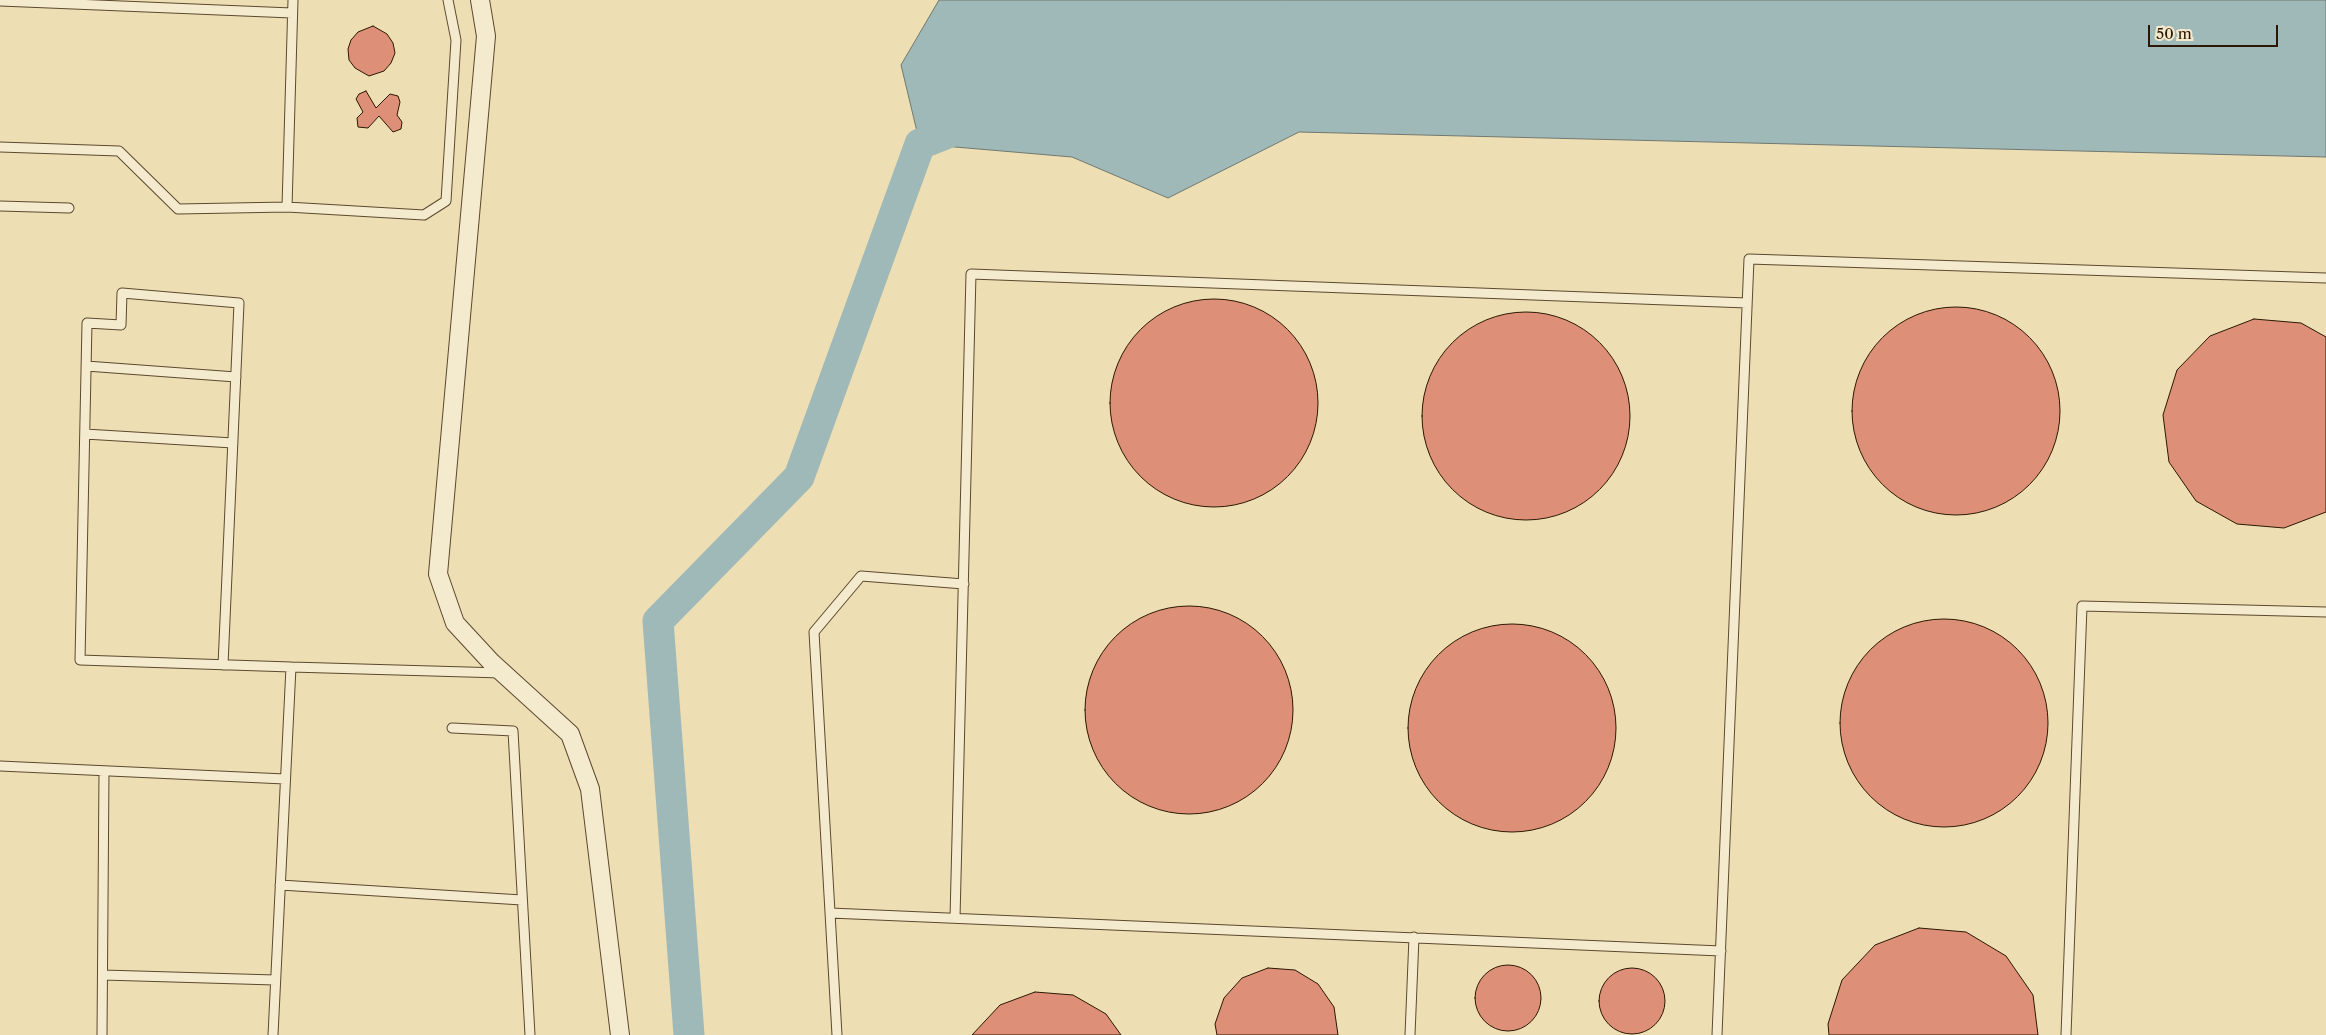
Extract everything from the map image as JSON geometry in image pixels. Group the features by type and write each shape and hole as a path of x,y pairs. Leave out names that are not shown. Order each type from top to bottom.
{"street":[{"path":"480,0 486,36 438,574 455,623 502,673 570,734 590,789 620,1035"}],"lane":[{"path":"287,208 292,0"},
{"path":"0,147 119,151 178,209 287,208 424,215 446,201 456,40 448,0"},
{"path":"0,1 292,13"},
{"path":"0,206 69,208"},
{"path":"1717,1035 1749,259 2326,278"},
{"path":"955,918 971,274 1747,303"},
{"path":"223,665 239,303 122,293 121,326 87,323 80,660 223,665 502,673"},
{"path":"86,366 236,377"},
{"path":"85,434 233,443"},
{"path":"837,1035 814,632 861,576 964,584"},
{"path":"2066,1035 2082,606 2326,612"},
{"path":"273,1035 291,667"},
{"path":"452,728 513,731 530,1035"},
{"path":"0,766 285,779"},
{"path":"102,1035 104,771"},
{"path":"280,885 522,900"},
{"path":"830,913 1721,951"},
{"path":"1410,1035 1414,938"},
{"path":"103,975 275,980"}],"water":[{"path":"939,0 2326,0 2326,157 1299,132 1168,198 1072,157 920,144 901,65"}],"building":[{"path":"373,26 387,34 393,43 395,53 391,63 384,71 369,76 355,68 349,60 348,49 351,40 358,32"},
{"path":"366,91 376,108 390,94 398,96 400,102 397,115 402,122 401,129 393,132 379,116 368,128 358,127 357,118 363,112 356,99 359,94"},
{"path":"1204,299 1224,299 1244,303 1263,311 1288,329 1301,345 1310,363 1318,393 1314,433 1310,443 1301,461 1288,477 1272,490 1244,503 1224,507 1204,507 1184,503 1165,495 1148,484 1133,469 1122,452 1114,433 1110,413 1110,393 1114,373 1122,354 1133,337 1148,322 1165,311 1184,303"},
{"path":"1946,307 1966,307 1986,311 2005,319 2030,337 2043,353 2052,371 2060,401 2056,441 2052,451 2043,469 2030,485 2014,498 1986,511 1966,515 1946,515 1926,511 1907,503 1882,485 1869,469 1856,441 1852,421 1852,401 1856,381 1864,362 1882,337 1898,324 1926,311"},
{"path":"1516,312 1536,312 1556,316 1575,324 1600,342 1613,358 1622,376 1630,406 1626,446 1622,456 1613,474 1600,490 1584,503 1556,516 1536,520 1516,520 1496,516 1477,508 1452,490 1439,474 1426,446 1422,426 1422,406 1426,386 1434,367 1452,342 1468,329 1496,316"},
{"path":"2254,319 2301,323 2326,337 2326,512 2284,528 2237,524 2196,501 2169,462 2163,415 2177,370 2210,336"},
{"path":"1179,606 1199,606 1219,610 1238,618 1263,636 1276,652 1285,670 1293,700 1289,740 1285,750 1276,768 1263,784 1247,797 1219,810 1199,814 1179,814 1159,810 1140,802 1123,791 1108,776 1097,759 1089,740 1085,720 1085,700 1089,680 1097,661 1108,644 1123,629 1140,618 1159,610"},
{"path":"1934,619 1954,619 1974,623 1993,631 2018,649 2031,665 2040,683 2048,713 2044,753 2040,763 2031,781 2018,797 2002,810 1974,823 1954,827 1934,827 1914,823 1895,815 1878,804 1863,789 1852,772 1844,753 1840,733 1840,713 1844,693 1852,674 1863,657 1878,642 1895,631 1914,623"},
{"path":"1502,624 1522,624 1542,628 1561,636 1586,654 1599,670 1608,688 1616,718 1612,758 1608,768 1599,786 1586,802 1570,815 1542,828 1522,832 1502,832 1482,828 1463,820 1438,802 1425,786 1412,758 1408,738 1408,718 1412,698 1420,679 1438,654 1454,641 1482,628"},
{"path":"1919,928 1966,932 2006,956 2033,995 2038,1035 1829,1035 1828,1024 1842,980 1875,945"},
{"path":"1514,965 1532,974 1539,985 1541,998 1539,1011 1532,1022 1521,1029 1502,1031 1484,1022 1477,1011 1475,992 1484,974 1495,967"},
{"path":"1268,968 1295,970 1318,984 1334,1007 1338,1035 1217,1035 1215,1024 1224,998 1242,978"},
{"path":"1638,968 1656,977 1663,988 1665,1001 1663,1014 1656,1025 1645,1032 1626,1034 1608,1025 1601,1014 1599,995 1608,977 1619,970"},
{"path":"1035,992 1073,995 1106,1014 1121,1035 972,1035 1000,1005"}],"waterway":[{"path":"689,1035 658,621 799,477 920,144 960,128"}]}
